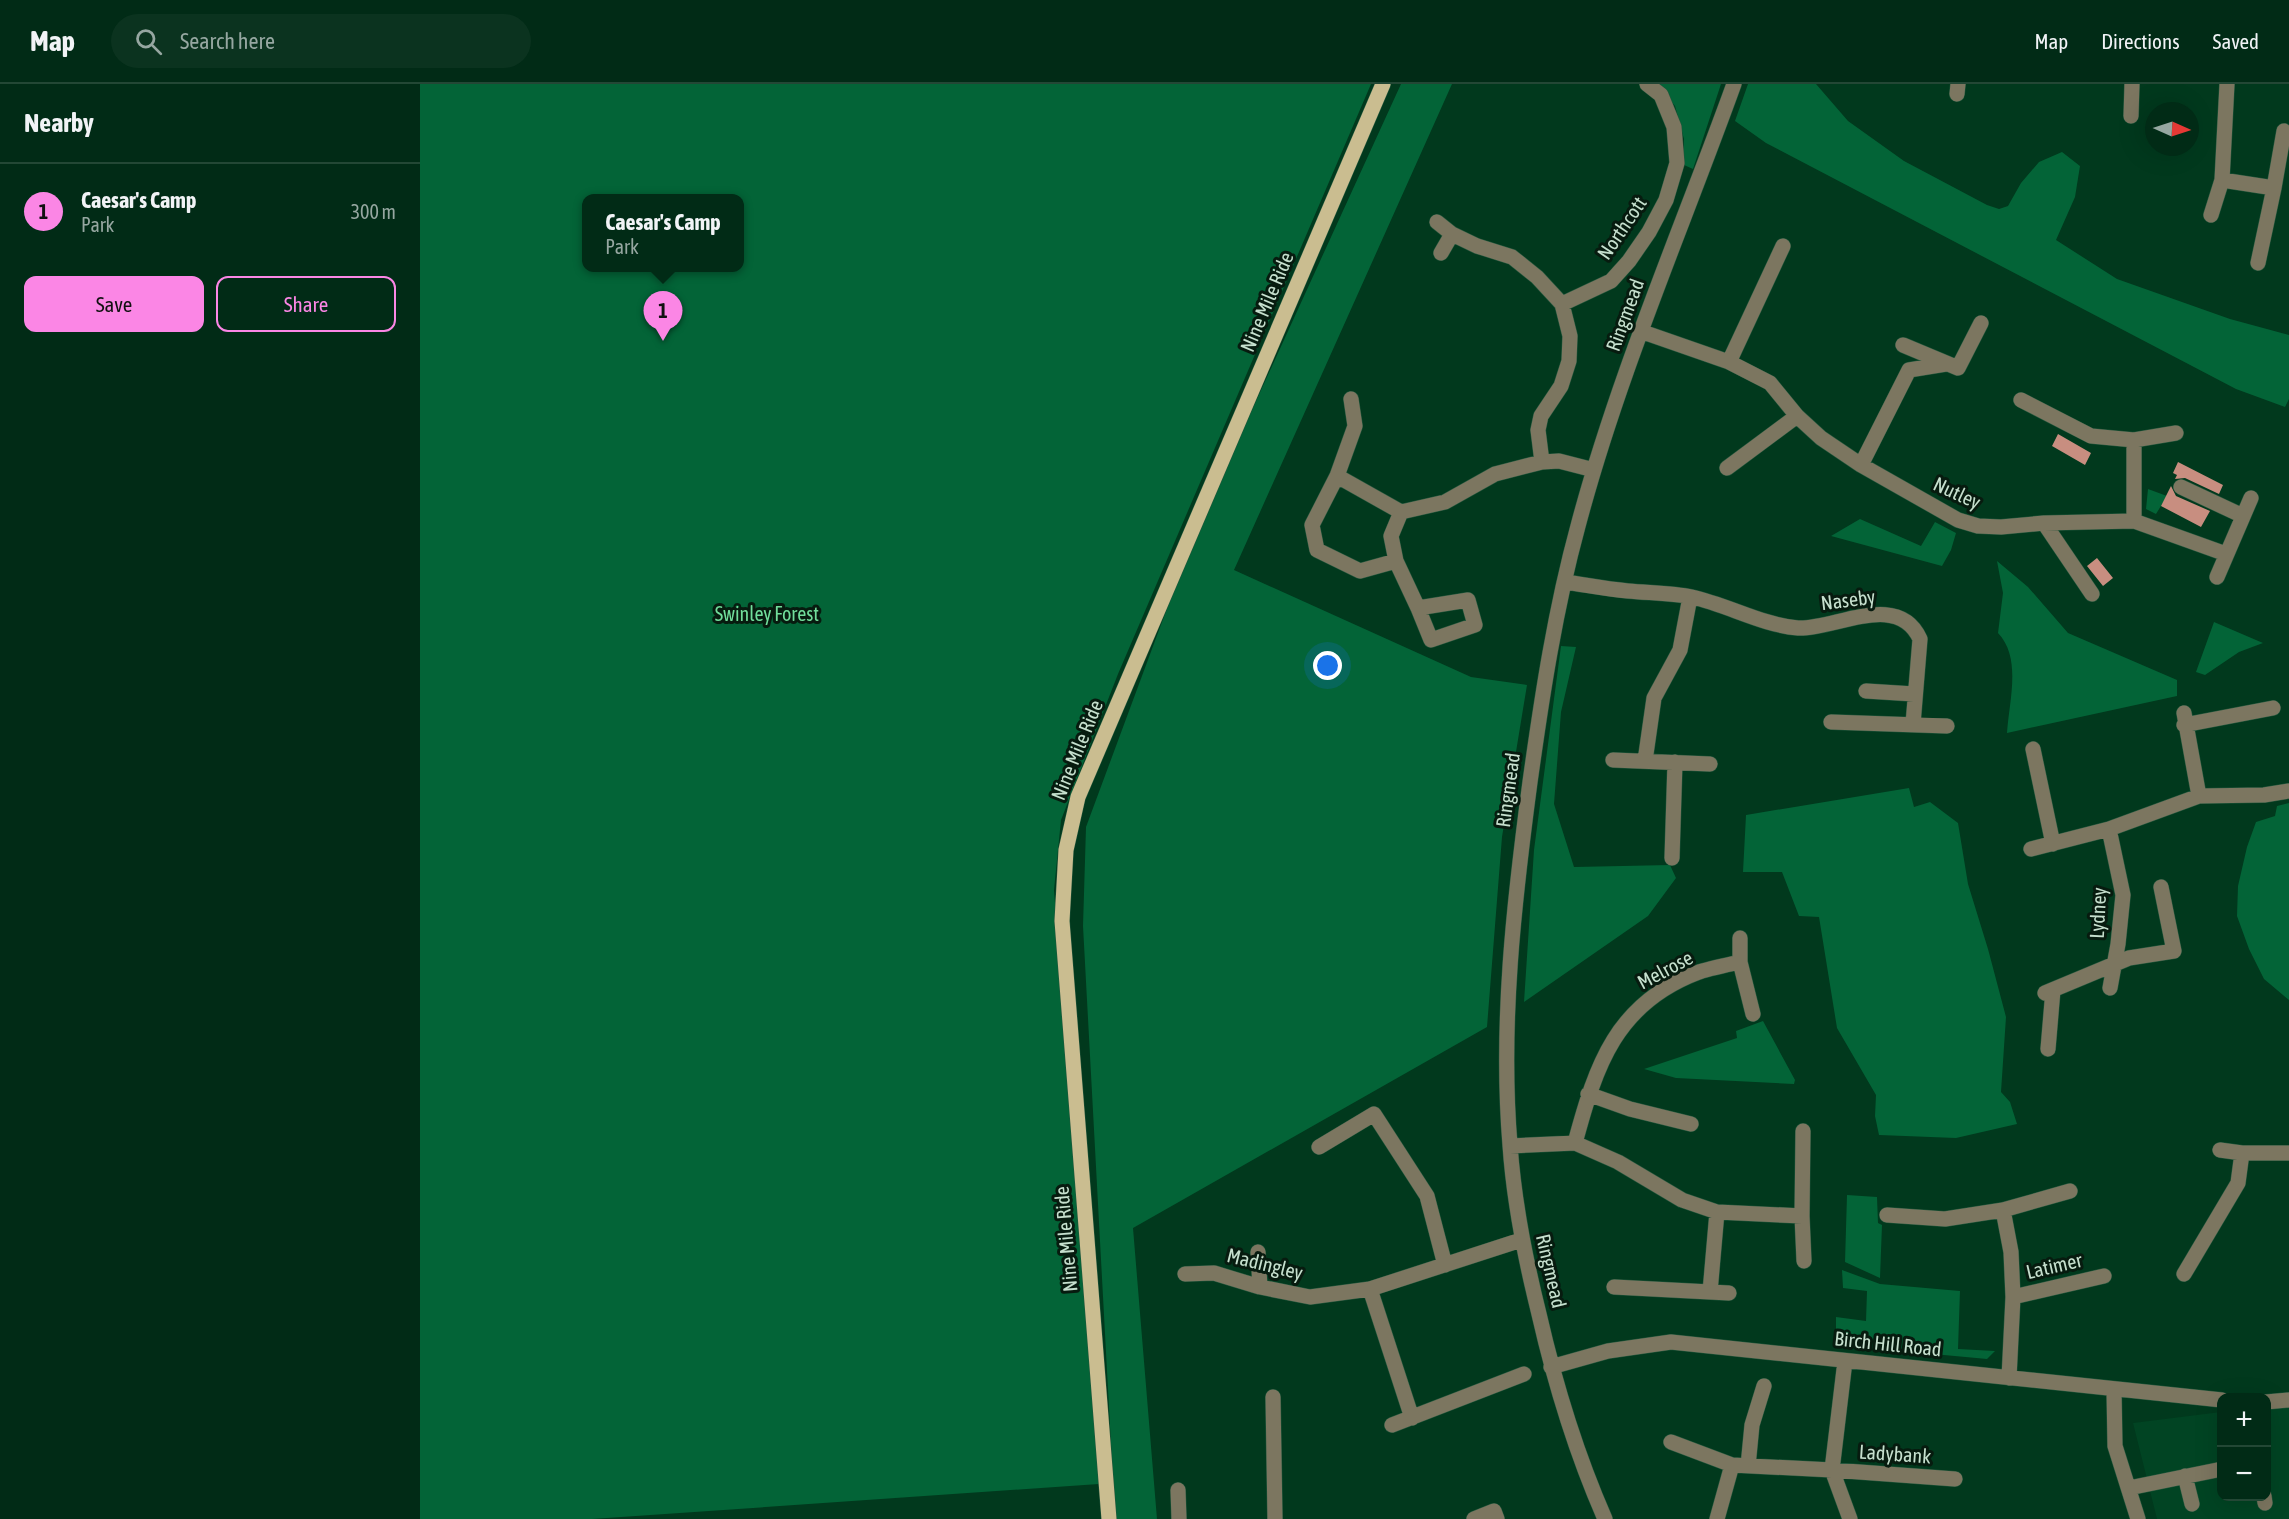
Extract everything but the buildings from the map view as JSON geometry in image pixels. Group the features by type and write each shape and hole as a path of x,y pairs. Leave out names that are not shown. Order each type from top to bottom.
{"main road":[{"name":"Nine Mile Ride","path":"1109,1519 1062,921 1066,850 1078,797 1383,84"}],"street":[{"name":"Northcott","path":"1562,304 1611,281 1649,232 1666,200 1677,163 1674,127 1661,95 1647,84"},
{"name":"Ringmead","path":"1605,1519 1590,1485 1551,1367 1521,1239 1510,1146 1507,1059 1511,940 1520,854 1545,680 1577,528 1640,331 1734,84"},
{"path":"2131,116 2132,84"},
{"path":"2211,215 2223,180 2227,84"},
{"path":"2258,264 2284,131"},
{"path":"2223,180 2274,188"},
{"path":"1437,222 1452,234 1476,246 1512,257 1537,277 1562,304 1570,336 1569,361 1561,386 1540,416 1538,430 1542,462"},
{"path":"1441,253 1452,234"},
{"path":"1729,363 1783,246"},
{"path":"1903,345 1958,368 1981,323"},
{"name":"Nutley","path":"1640,331 1729,363 1770,383 1797,416 1821,438 1861,465 1959,520 1978,526 2001,527 2044,523 2134,521 2226,554"},
{"path":"1861,465 1909,370 1946,364"},
{"path":"1351,399 1355,426 1337,476 1312,525 1317,550 1360,571 1396,561"},
{"path":"2021,400 2091,436 2134,440 2176,433"},
{"path":"1727,468 1797,416"},
{"path":"2134,440 2134,521"},
{"path":"1337,476 1401,512 1445,502 1496,474 1542,462 1559,461 1594,470"},
{"path":"2181,487 2243,516"},
{"path":"2217,577 2251,498"},
{"path":"1401,512 1391,536 1396,561 1418,608"},
{"path":"2044,523 2091,594"},
{"name":"Naseby","path":"1565,582 1690,597 1716,603 1762,620 1800,628 1874,614 1904,619 1915,628 1920,639 1913,724"},
{"path":"1645,761 1654,698 1680,650 1690,597"},
{"path":"1866,691 1914,694"},
{"path":"2199,796 2184,719 2273,708"},
{"path":"1830,722 1947,726"},
{"path":"2033,749 2053,844"},
{"path":"1613,760 1710,764"},
{"path":"1672,858 1675,762"},
{"path":"2031,849 2109,829 2199,796 2264,795 2289,791"},
{"name":"Lydney","path":"2109,829 2123,895 2110,988"},
{"name":"Lydney","path":"2048,1049 2049,992 2129,958 2174,951 2161,887"},
{"path":"1740,938 1740,962 1753,1014"},
{"name":"Melrose","path":"1575,1143 1588,1094 1604,1056 1626,1021 1645,1002 1671,985 1700,972 1740,962"},
{"path":"1588,1094 1630,1109 1691,1124"},
{"path":"1319,1147 1374,1114 1427,1196 1444,1265"},
{"path":"1803,1131 1804,1261"},
{"path":"1510,1146 1575,1143 1618,1162 1682,1200 1717,1212 1802,1216"},
{"path":"2220,1150 2242,1153 2289,1153"},
{"path":"2184,1274 2238,1183 2242,1153"},
{"path":"1887,1215 1945,1220 2003,1210 2070,1191"},
{"name":"Latimer","path":"2003,1210 2012,1252 2013,1297 2009,1378"},
{"path":"1710,1292 1717,1212"},
{"name":"Madingley","path":"1185,1274 1214,1273 1260,1287 1310,1297 1370,1289 1521,1239"},
{"path":"1258,1252 1260,1287"},
{"name":"Latimer","path":"2013,1297 2104,1276"},
{"path":"1614,1287 1729,1293"},
{"path":"1370,1289 1412,1418"},
{"name":"Birch Hill Road","path":"1551,1367 1608,1351 1671,1342 2217,1400"},
{"name":"Ladybank","path":"1845,1361 1832,1470 1850,1519"},
{"path":"1392,1425 1524,1374"},
{"path":"1748,1466 1752,1425 1764,1386"},
{"path":"2114,1390 2115,1446 2138,1519"},
{"path":"1273,1397 1275,1519"},
{"path":"2271,1402 2289,1400"},
{"name":"Ladybank","path":"1671,1442 1732,1465 1955,1479"},
{"path":"1717,1519 1732,1465"},
{"path":"2129,1488 2217,1470"},
{"path":"2185,1476 2192,1504"},
{"path":"1178,1490 1179,1519"},
{"path":"1474,1519 1494,1511 1497,1519"}],"shaded area":[{"path":"2289,1403 2289,1519 2157,1519 2133,1423 2217,1412 2217,1501 2271,1501 2271,1405"}],"green space":[{"name":"Swinley Forest","path":"420,84 1371,84 1118,674 1061,820 1054,890 1099,1484 592,1519 420,1519"},
{"path":"1401,84 1452,84 1234,570 1471,677 1527,685 1502,837 1487,1027 1133,1228 1157,1519 1115,1519 1083,926 1086,827 1192,541"},
{"path":"1657,84 1721,84 1693,169 1684,165 1684,139 1675,106"},
{"path":"1748,84 1816,84 1848,121 1904,161 1987,205 1999,209 2008,206 2021,183 2039,162 2062,152 2080,166 2075,197 2056,240 2117,279 2230,319 2289,335 2289,399 2285,407 2236,389 1766,143 1735,121"},
{"path":"2148,489 2167,496 2156,514 2146,509"},
{"path":"1860,519 1921,546 1935,522 1956,533 1951,550 1942,566 1831,536"},
{"path":"1997,561 2028,587 2068,633 2177,680 2177,696 2007,733 2012,667 2010,655 1998,633 2003,593"},
{"path":"2214,622 2263,643 2239,652 2205,675 2196,672"},
{"path":"1561,646 1576,647 1561,712 1554,804 1574,867 1670,865 1676,878 1648,916 1524,1002 1534,850"},
{"path":"1909,788 1914,807 1930,802 1958,823 1968,884 2006,1017 2001,1092 2010,1102 2017,1124 1956,1138 1879,1135 1875,1116 1876,1095 1837,1028 1819,917 1799,916 1782,872 1743,872 1746,815"},
{"path":"2289,803 2289,1000 2264,979 2249,949 2237,916 2238,886 2247,847 2256,822 2275,816 2277,806"},
{"path":"1763,1021 1795,1080 1794,1084 1676,1078 1644,1069 1737,1038 1736,1031"},
{"path":"1847,1195 1877,1197 1878,1223 1882,1225 1880,1278 1845,1262"},
{"path":"1842,1270 1880,1284 1960,1291 1958,1349 1995,1351 1987,1359 1836,1345 1836,1317 1866,1321 1867,1291 1843,1288"}],"place":[{"name":"Caesar's Camp","path":"663,341"}]}
